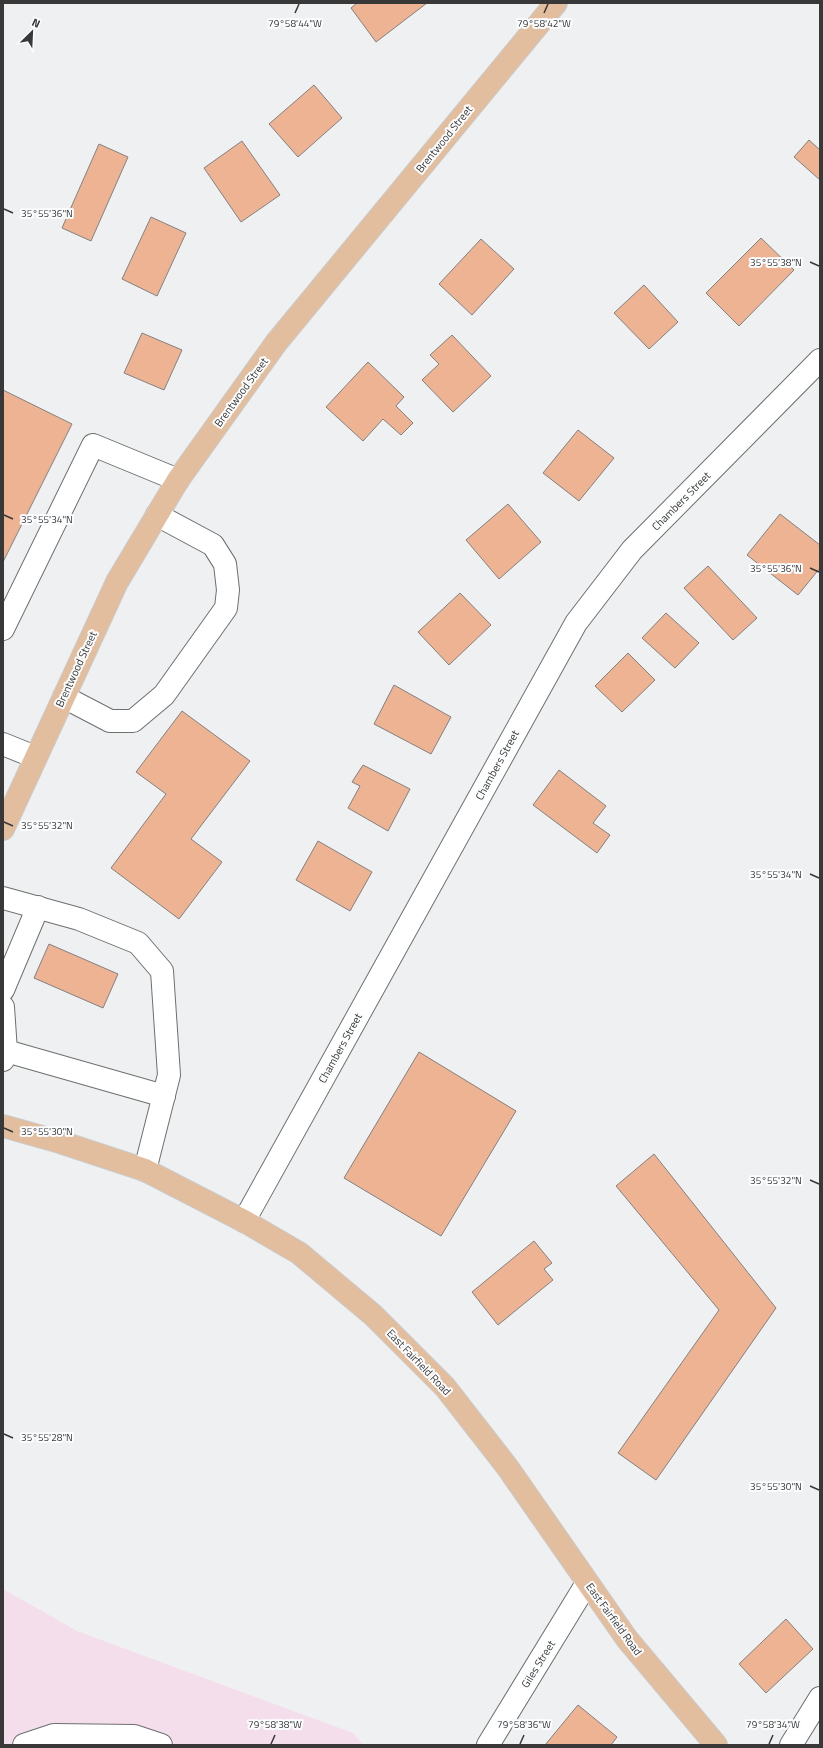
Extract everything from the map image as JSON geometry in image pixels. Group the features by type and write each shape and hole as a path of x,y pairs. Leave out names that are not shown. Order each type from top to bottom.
{"main road":[{"name":"Brentwood Street","path":"3,829 35,757 118,582 178,480 276,343 556,3"},
{"name":"East Fairfield Road","path":"3,1126 60,1142 145,1170 244,1220 299,1253 373,1315 445,1387 508,1468 627,1639 716,1745"}],"street":[{"name":"Chambers Street","path":"244,1220 576,623 632,550 820,360"},
{"path":"3,629 93,445 178,480"},
{"path":"64,697 110,721 133,721 164,695 226,608 228,590 225,564 213,545 157,515"},
{"path":"3,744 35,757"},
{"path":"3,898 79,919 138,943 162,971 169,1075 145,1170"},
{"path":"3,990 38,907"},
{"path":"3,1007 4,1055 164,1096"},
{"name":"Giles Street","path":"488,1745 587,1583"},
{"path":"791,1745 820,1698"},
{"path":"24,1745 54,1735 134,1736 161,1745"}],"shaded area":[{"path":"3,1589 77,1631 353,1733 363,1745 3,1745"}],"building":[{"path":"357,3 427,3 376,42 351,8"},
{"path":"314,85 342,118 298,157 269,124"},
{"path":"809,140 820,150 820,180 794,157"},
{"path":"242,141 280,195 241,222 204,168"},
{"path":"99,144 128,157 91,241 62,228"},
{"path":"151,217 186,233 157,296 122,279"},
{"path":"761,238 794,270 739,326 706,293"},
{"path":"481,239 514,269 472,315 439,284"},
{"path":"644,285 678,322 649,349 614,313"},
{"path":"142,333 182,350 164,390 124,373"},
{"path":"452,335 491,376 453,412 422,380 439,364 430,355"},
{"path":"368,362 404,397 396,406 413,423 401,435 383,419 363,441 326,407"},
{"path":"3,390 72,424 3,562"},
{"path":"578,430 614,458 579,501 543,473"},
{"path":"508,504 541,542 499,579 466,540"},
{"path":"780,514 820,545 820,568 798,595 747,555"},
{"path":"708,566 757,618 733,640 684,588"},
{"path":"460,593 491,625 449,665 418,632"},
{"path":"666,613 699,643 675,668 642,638"},
{"path":"628,653 655,680 622,712 595,686"},
{"path":"394,685 451,717 431,754 374,724"},
{"path":"182,711 250,761 191,839 222,862 179,919 111,868 166,794 136,772"},
{"path":"363,765 410,789 388,831 348,808 360,786 352,782"},
{"path":"559,770 606,806 593,823 610,835 597,853 533,805"},
{"path":"318,841 372,872 350,911 296,880"},
{"path":"49,944 118,974 103,1008 34,978"},
{"path":"419,1052 516,1111 441,1236 344,1178"},
{"path":"654,1154 776,1308 656,1480 618,1453 719,1310 616,1186"},
{"path":"534,1241 552,1263 544,1269 553,1280 498,1325 472,1292"},
{"path":"786,1619 813,1649 766,1693 739,1664"},
{"path":"578,1705 617,1737 611,1745 545,1745"}]}
